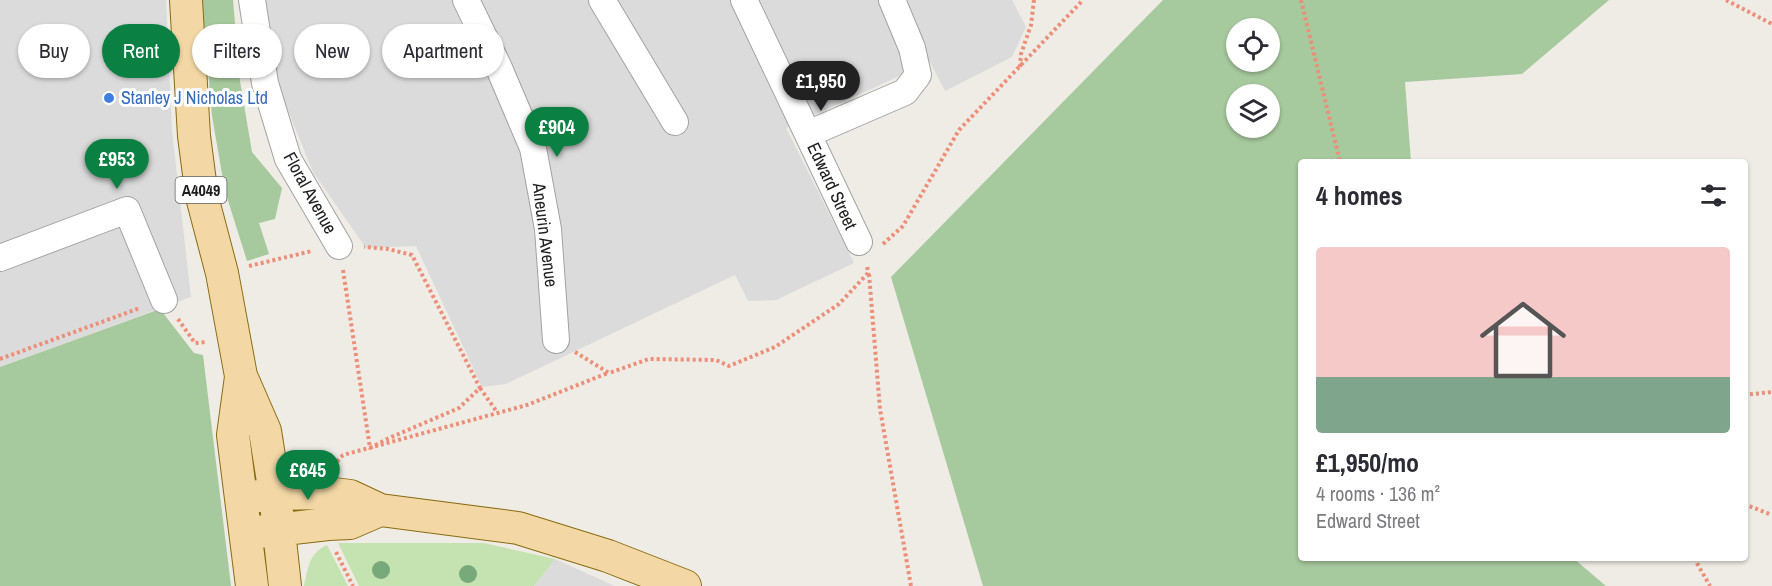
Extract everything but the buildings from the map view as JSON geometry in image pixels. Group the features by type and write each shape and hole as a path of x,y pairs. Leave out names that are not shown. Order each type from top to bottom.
{"main road":[{"name":"A4049","path":"186,0 194,136 202,197 222,273 241,376 265,431 275,494 285,586"},
{"name":"A4049","path":"241,376 233,435 252,586"},
{"path":"242,498 275,494 350,496 380,510 518,528 608,556 685,586"},
{"path":"246,534 350,523 380,510"}],"street":[{"name":"Floral Avenue","path":"252,0 265,83 288,159 339,246"},
{"name":"Aneurin Avenue","path":"466,0 499,68 533,148 548,229 556,340"},
{"path":"602,0 675,122"},
{"name":"Edward Street","path":"744,0 863,250"},
{"path":"807,134 905,92 918,75 912,48 892,0"},
{"path":"0,258 127,210 165,300"}],"path":[{"path":"1020,67 1021,54 1031,25 1034,0"},
{"path":"911,586 879,409 868,273 863,250 903,226 959,130 1083,0"},
{"path":"1301,0 1339,159"},
{"path":"1726,0 1772,24"},
{"path":"339,246 370,448"},
{"path":"245,267 339,246 388,249 412,255 480,388 498,413"},
{"path":"331,469 343,455 527,405 649,360 716,360 729,366 775,347 839,304 868,273"},
{"path":"0,359 165,300 195,343 207,342"},
{"path":"556,340 609,373"},
{"path":"370,448 459,408 480,388"},
{"path":"1748,395 1772,392"},
{"path":"1748,506 1772,515"},
{"path":"332,545 353,586"},
{"path":"1696,561 1710,586"}],"shaded area":[{"path":"0,0 166,0 167,24 102,24 102,78 170,78 172,131 191,297 0,367"},
{"path":"265,0 1012,0 1026,27 1012,57 945,91 930,62 786,128 854,263 776,300 748,301 735,275 506,384 482,387 416,246 366,248 313,172 280,91 278,78 282,78 282,24 269,24"},
{"path":"555,559 615,586 534,586"}],"green space":[{"path":"202,0 233,0 235,24 204,24"},
{"path":"1163,0 1609,0 1522,74 1405,82 1411,159 1298,159 1298,561 1577,561 1606,586 983,586 891,277"},
{"path":"209,78 240,78 252,152 282,188 275,219 259,223 269,254 247,261 225,191 212,116"},
{"path":"160,309 194,353 203,355 231,586 0,586 0,367"},
{"path":"338,543 484,543 555,559 534,586 359,586"},
{"path":"327,545 348,586 304,586 308,567 313,557 316,552"}],"place":[{"name":"Stanley J Nicholas Ltd","path":"109,98"}]}
